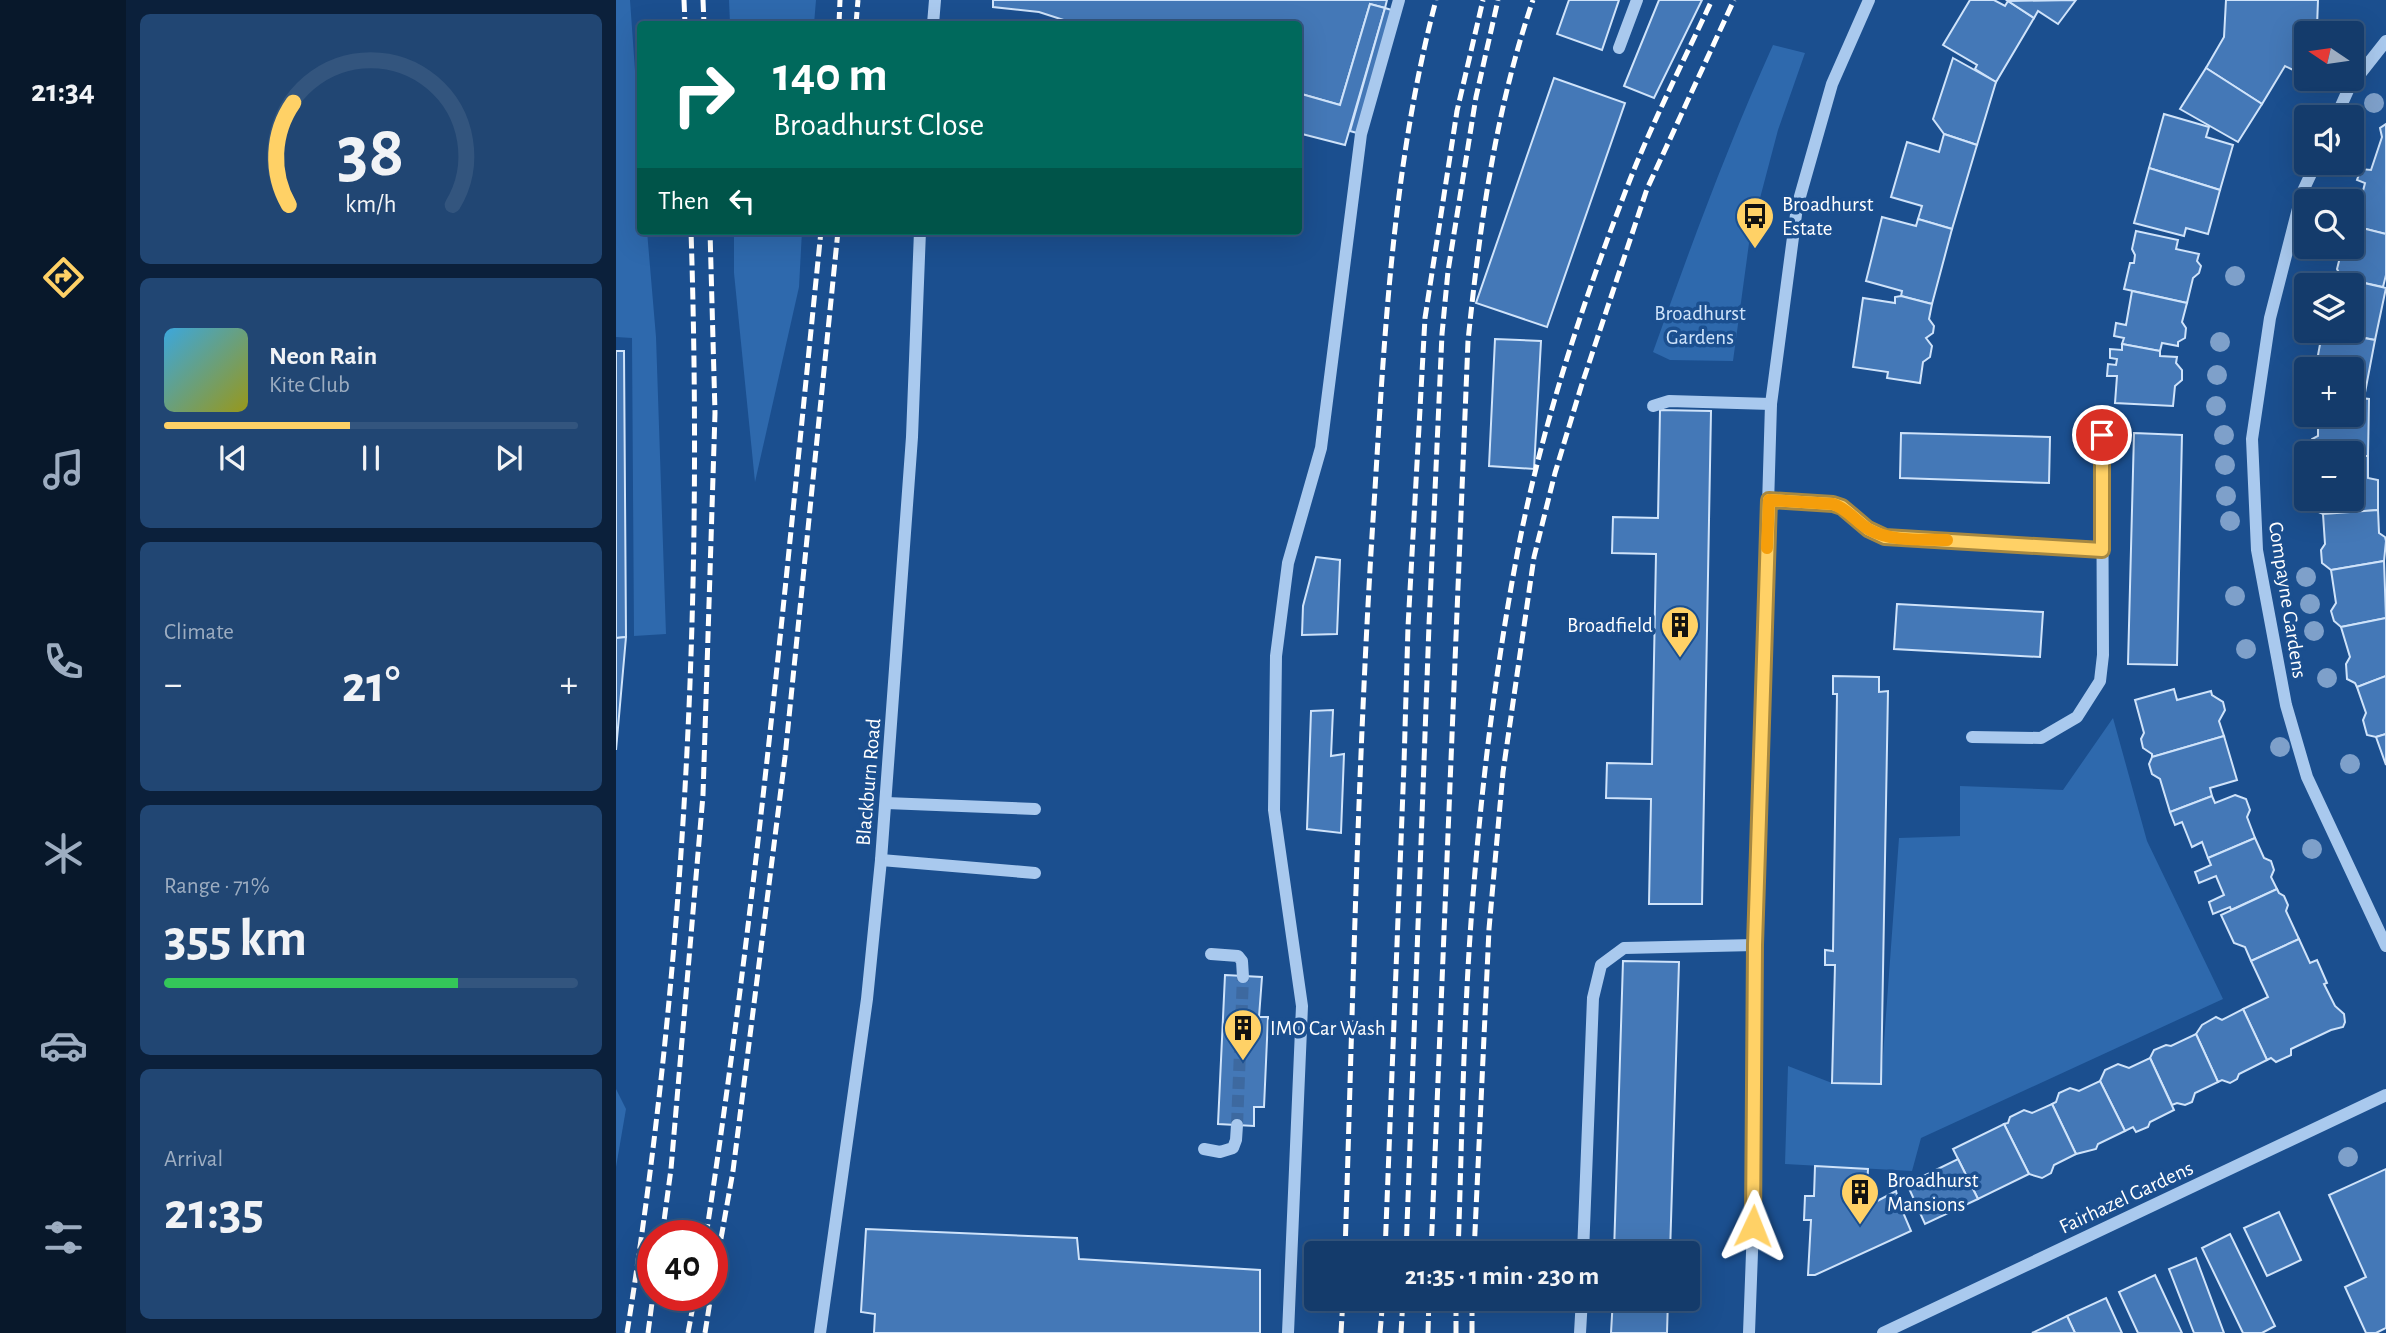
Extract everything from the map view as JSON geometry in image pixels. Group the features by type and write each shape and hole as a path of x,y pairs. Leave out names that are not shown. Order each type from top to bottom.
{"street":[{"path":"933,21 935,0"},
{"path":"1288,1333 1302,1006 1274,810 1276,656 1288,564 1321,449 1359,148 1399,0"},
{"path":"1619,48 1637,0"},
{"path":"1748,1333 1754,1199 1755,945 1771,404 1797,207 1832,84 1869,0"},
{"path":"2341,105 2349,88 2386,41"},
{"name":"Compayne Gardens","path":"2310,175 2302,193 2270,318 2252,439 2258,550 2286,705 2307,777 2386,946"},
{"name":"Blackburn Road","path":"820,1333 867,999 881,860 912,437 920,235"},
{"path":"1654,406 1669,401 1771,404"},
{"path":"1972,737 2041,738 2077,717 2100,681 2103,655 2102,435"},
{"path":"1769,500 1833,504 1842,507 1868,529 1885,537 2102,550"},
{"path":"886,803 1035,809"},
{"path":"881,860 1035,873"},
{"path":"1583,1241 1593,998 1601,965 1624,948 1755,945"},
{"path":"1211,954 1238,956 1242,961 1243,976"},
{"name":"Fairhazel Gardens","path":"1883,1333 2386,1095"},
{"path":"1204,1149 1220,1152 1233,1148 1237,1125"},
{"path":"1580,1333 1581,1311"}],"green space":[{"path":"616,0 630,0 637,99 637,235 647,235 656,337 666,634 634,636 632,338 616,337"},
{"path":"729,0 816,0 814,21 730,21"},
{"name":"Broadhurst Gardens","path":"1773,45 1805,53 1778,130 1750,236 1733,361 1670,360 1653,352 1710,197"},
{"path":"734,235 802,235 799,287 755,482 734,273"},
{"path":"2113,718 2147,841 2223,999 1921,1138 1912,1171 1785,1164 1788,1066 1832,1083 1881,1083 1899,838 1960,836 1960,786 2063,790"},
{"path":"616,1089 626,1109 616,1167"}],"building":[{"path":"993,0 1387,0 1385,8 1370,4 1340,105 1302,94 1302,21 1067,21 1039,12 993,7"},
{"path":"1569,0 1619,0 1602,50 1557,34"},
{"path":"1659,0 1702,0 1654,98 1624,86"},
{"path":"1970,0 1994,0 2005,6 2008,1 2034,18 1996,82 1975,69 1977,65 1943,45"},
{"path":"2076,0 2058,24 2038,11 2034,18 2008,1"},
{"path":"2226,0 2318,0 2317,21 2294,21 2294,68 2285,66 2262,104 2206,68 2224,37"},
{"path":"1370,4 1385,8 1345,145 1302,134 1302,94 1340,105"},
{"path":"1385,8 1398,12 1364,135 1350,131"},
{"path":"1953,58 1996,82 1977,145 1944,134 1933,119"},
{"path":"2206,68 2262,104 2238,142 2180,109"},
{"path":"1554,78 1625,103 1547,327 1476,303"},
{"path":"2164,114 2209,127 2206,137 2233,145 2220,190 2149,168"},
{"path":"2386,124 2386,234 2364,228 2365,183 2357,180 2359,175 2364,175 2364,169 2371,170 2382,137 2380,128"},
{"path":"1944,134 1977,145 1952,229 1918,219 1922,206 1891,197 1907,142 1939,152"},
{"path":"2149,168 2220,190 2208,234 2186,228 2184,236 2134,223"},
{"path":"1882,217 1916,226 1918,219 1952,229 1932,304 1901,296 1902,291 1866,281"},
{"path":"2364,228 2386,234 2386,275 2383,287 2364,283 2364,273 2339,273 2337,269 2340,259 2364,259"},
{"path":"2136,231 2178,240 2176,249 2199,254 2197,261 2201,266 2199,273 2193,278 2187,303 2124,289 2130,263 2134,263 2135,255 2132,249"},
{"path":"2364,283 2386,288 2375,340 2364,338"},
{"path":"2132,291 2187,303 2182,322 2186,328 2185,338 2178,342 2178,346 2162,343 2160,351 2122,344 2124,338 2114,336 2116,323 2126,325"},
{"path":"1895,297 1932,304 1929,319 1934,326 1933,333 1926,338 1932,346 1930,357 1923,362 1920,383 1887,378 1888,372 1853,367 1863,298 1895,303"},
{"path":"2364,338 2375,340 2364,398 2364,357 2318,355 2320,343 2364,343"},
{"path":"1495,339 1541,341 1534,469 1489,466"},
{"path":"2122,344 2160,351 2160,356 2177,357 2176,363 2182,370 2182,380 2175,386 2173,406 2115,403 2117,376 2107,376 2108,364 2116,365 2117,359 2110,358 2110,349 2122,350"},
{"path":"616,351 624,351 626,637 616,638"},
{"path":"2364,398 2369,399 2368,456 2364,456 2364,441 2312,441 2318,436 2318,427 2364,427"},
{"name":"Broadfield","path":"1660,410 1711,411 1702,904 1649,904 1651,799 1606,798 1607,763 1652,764 1656,554 1612,553 1613,517 1658,518"},
{"path":"1901,433 2050,437 2049,483 1900,478"},
{"path":"2134,433 2182,435 2177,665 2128,664"},
{"path":"2364,456 2368,456 2368,478 2378,480 2378,510 2323,514 2316,511 2364,511"},
{"path":"2378,510 2379,533 2386,541 2384,561 2331,570 2322,563 2321,550 2325,544 2323,514"},
{"path":"1316,557 1340,560 1337,634 1302,635 1303,606"},
{"path":"2384,561 2386,618 2341,627 2334,621 2331,611 2336,603 2331,570"},
{"path":"1897,604 2043,612 2040,657 1894,649"},
{"path":"2386,618 2386,676 2357,687 2347,679 2346,664 2350,657 2341,627"},
{"path":"626,637 616,750 616,638"},
{"path":"1833,676 1879,677 1879,692 1888,691 1881,1084 1832,1083 1835,965 1825,965 1825,950 1833,951 1837,694 1833,694"},
{"path":"2386,676 2386,734 2376,737 2367,735 2363,720 2366,713 2357,687"},
{"path":"2174,689 2177,700 2211,691 2212,695 2223,702 2225,710 2219,721 2224,736 2152,757 2152,754 2143,748 2141,739 2144,733 2135,700"},
{"path":"1333,710 1331,756 1344,754 1341,833 1307,829 1311,711"},
{"path":"2386,734 2386,765 2376,737"},
{"path":"2224,736 2237,780 2210,788 2212,796 2170,812 2160,779 2152,774 2149,764 2152,757"},
{"path":"2235,795 2246,799 2250,810 2247,817 2255,838 2208,858 2202,842 2192,847 2182,822 2175,825 2170,812 2212,796 2215,803"},
{"path":"2255,838 2264,858 2271,861 2274,870 2271,877 2277,889 2231,910 2230,907 2213,914 2209,902 2224,895 2216,876 2199,883 2195,872 2211,865 2208,858"},
{"path":"2277,889 2288,905 2286,911 2299,939 2251,961 2245,947 2234,943 2221,915"},
{"path":"2299,939 2310,963 2317,960 2327,983 2324,984 2335,1006 2344,1014 2345,1022 2343,1027 2291,1049 2291,1055 2276,1062 2271,1058 2267,1060 2243,1009 2268,997 2251,961"},
{"path":"1623,961 1679,962 1670,1241 1614,1241"},
{"name":"IMO Car Wash","path":"1225,975 1262,977 1259,1017 1268,1017 1264,1107 1254,1107 1254,1126 1218,1124"},
{"path":"2243,1009 2267,1060 2239,1074 2237,1079 2230,1083 2222,1080 2218,1082 2196,1034 2202,1025 2216,1017 2222,1020"},
{"path":"2196,1034 2218,1082 2195,1093 2192,1102 2172,1105 2150,1058 2154,1050 2166,1045 2171,1046"},
{"path":"2150,1058 2174,1110 2150,1122 2148,1127 2136,1132 2133,1127 2125,1131 2100,1081 2105,1070 2118,1064 2129,1068"},
{"path":"2100,1081 2125,1131 2098,1144 2096,1149 2076,1154 2052,1104 2056,1102 2059,1093 2070,1088 2079,1091"},
{"path":"2052,1104 2076,1154 2054,1165 2051,1173 2042,1178 2029,1174 2004,1124 2008,1123 2010,1117 2024,1110 2032,1113"},
{"path":"2004,1124 2029,1174 1978,1199 1953,1149"},
{"path":"1958,1159 1978,1199 1925,1224 1907,1184"},
{"name":"Broadhurst Mansions","path":"1815,1166 1868,1169 1866,1207 1896,1191 1911,1231 1815,1275 1808,1275 1811,1220 1804,1220 1805,1196 1814,1196"},
{"path":"2386,1169 2386,1328 2376,1333 2366,1333 2345,1287 2366,1277 2329,1195"},
{"path":"2279,1212 2301,1260 2267,1276 2244,1228"},
{"path":"866,1229 1077,1238 1079,1259 1260,1270 1260,1333 874,1333 875,1314 861,1312"},
{"path":"2230,1234 2275,1326 2262,1333 2243,1333 2202,1248"},
{"path":"2196,1258 2224,1333 2194,1333 2169,1269"},
{"path":"2155,1275 2182,1333 2138,1333 2119,1292"},
{"path":"2106,1298 2122,1333 2075,1333 2067,1316"},
{"path":"1612,1311 1668,1311 1667,1333 1611,1333"},
{"path":"2067,1316 2075,1333 2032,1333"}],"tunnel":[{"path":"1237,1125 1243,977"}],"railway":[{"path":"684,0 685,21"},
{"path":"703,0 704,21"},
{"path":"839,21 840,0"},
{"path":"856,21 858,0"},
{"path":"1345,1241 1360,775 1383,366 1401,181 1410,120 1436,0"},
{"path":"1385,1241 1408,627 1425,318 1457,111 1483,0"},
{"path":"1406,1241 1442,334 1448,271 1476,97 1498,0"},
{"path":"1431,1241 1468,341 1478,254 1499,126 1508,84 1533,0"},
{"path":"1458,1241 1471,922 1483,784 1517,555 1551,412 1597,268 1640,155 1712,0"},
{"path":"1475,1241 1489,929 1503,772 1534,557 1555,473 1581,387 1647,189 1734,0"},
{"path":"627,1333 647,1197 663,1059 685,784 694,507 691,235"},
{"path":"664,1220 671,1169 703,795 715,413 710,235"},
{"path":"708,1220 756,860 821,235"},
{"path":"724,1220 733,1171 785,757 838,235"},
{"path":"648,1333 651,1311"},
{"path":"688,1333 692,1311"},
{"path":"705,1333 708,1311"},
{"path":"1341,1333 1342,1311"},
{"path":"1380,1333 1382,1311"},
{"path":"1401,1333 1402,1311"},
{"path":"1428,1333 1429,1311"},
{"path":"1456,1311 1456,1333"},
{"path":"1472,1311 1472,1333"}],"slow traffic":[{"path":"1767,548 1769,500 1833,504 1842,507 1868,529 1885,537 1947,540"}],"place":[{"name":"Broadhurst Estate","path":"1755,250"},
{"name":"Broadfield","path":"1680,659"},
{"name":"IMO Car Wash","path":"1243,1062"},
{"name":"Broadhurst Mansions","path":"1860,1226"}],"route":[{"path":"1753,1226 1755,945 1769,500 1833,504 1842,507 1868,529 1885,537 2102,550 2102,435"}]}
